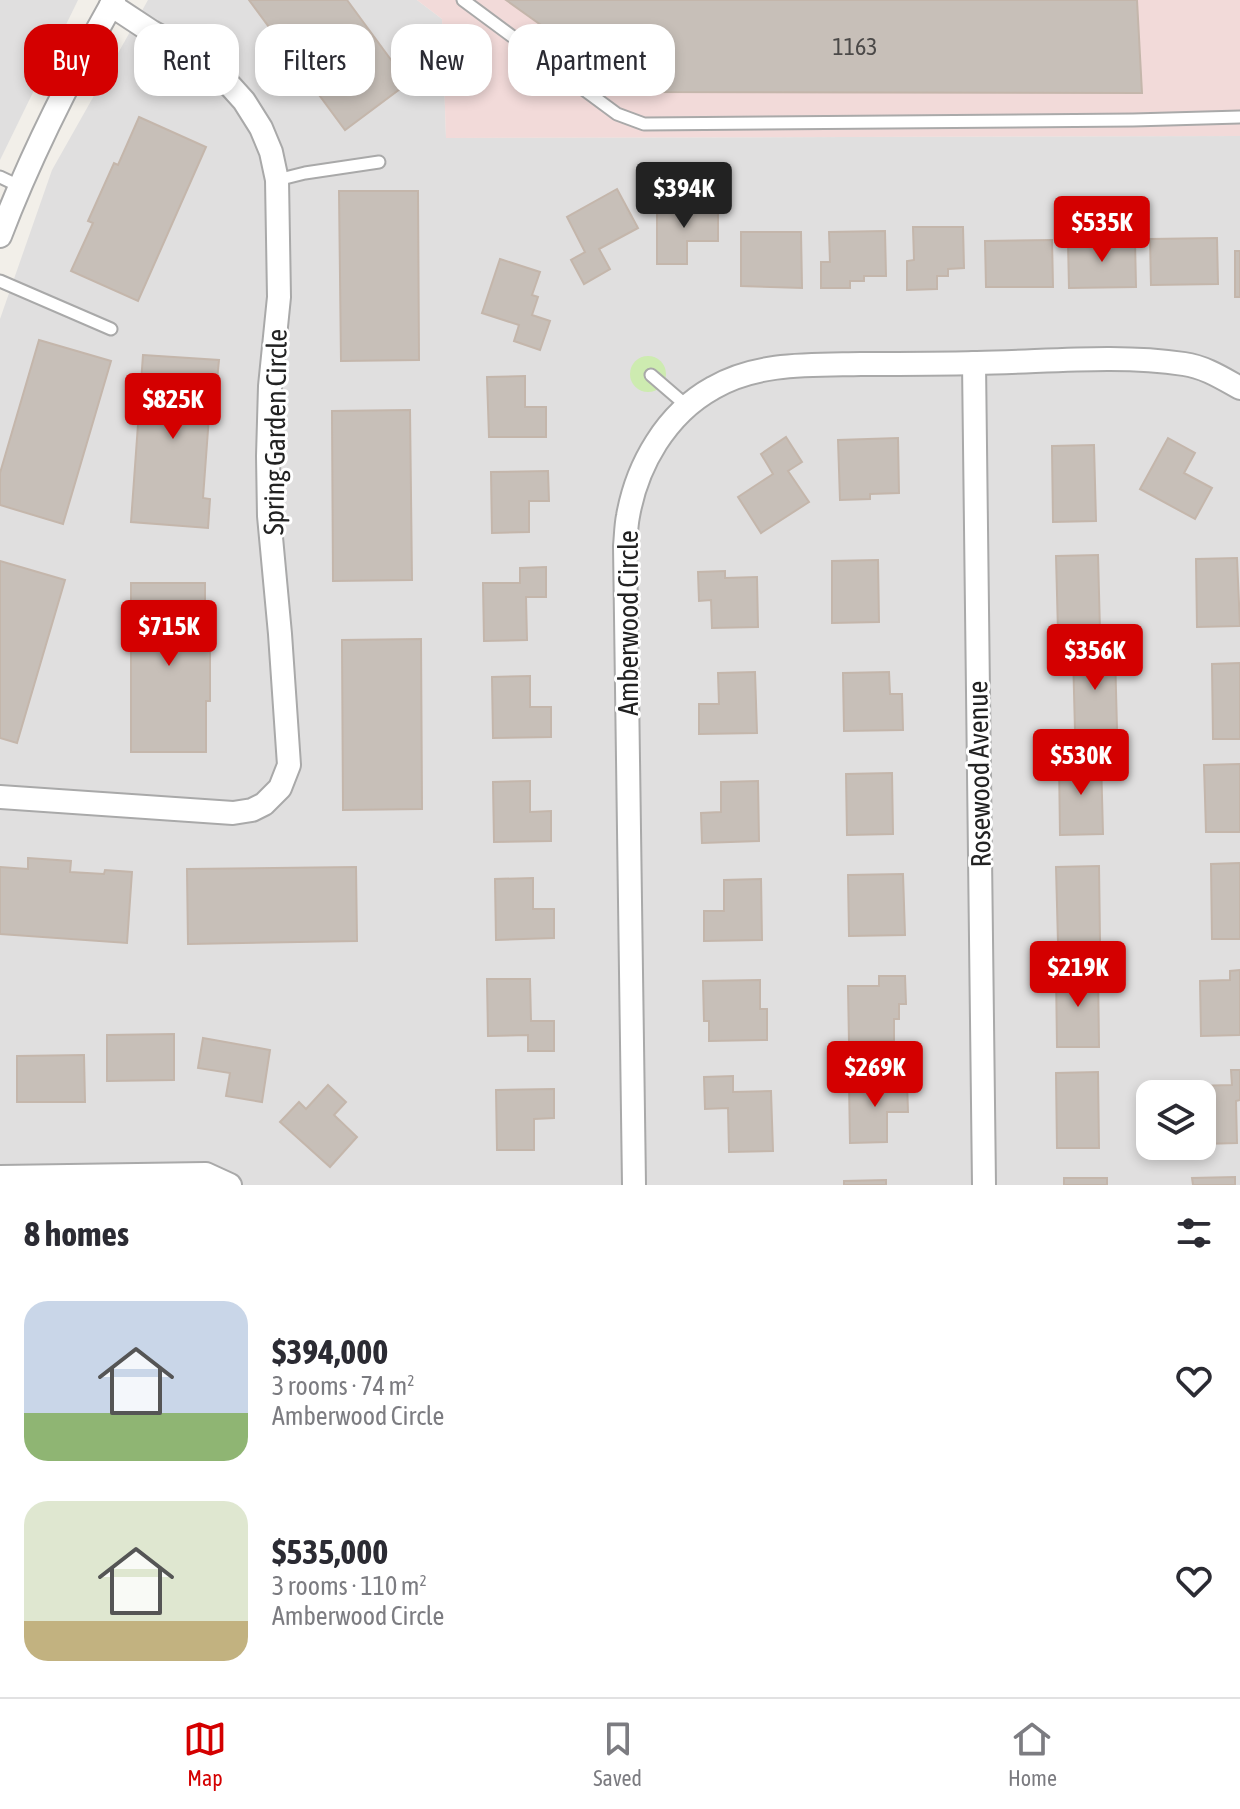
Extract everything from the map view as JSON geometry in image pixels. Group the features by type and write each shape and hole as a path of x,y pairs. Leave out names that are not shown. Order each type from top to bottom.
{"street":[{"name":"Spring Garden Circle","path":"0,797 233,813 252,810 264,804 280,788 289,765 269,516 270,386 279,297 277,180 271,152 244,101 210,66 109,2"},
{"path":"0,236 10,181 65,88 109,2"},
{"name":"Amberwood Circle","path":"634,1185 625,546 628,516 643,467 663,430 687,406 713,387 750,373 795,365 1132,360 1187,364 1211,372 1240,388"},
{"name":"Rosewood Avenue","path":"974,363 984,1185"},
{"path":"0,1177 206,1174 230,1185"}],"lane":[{"path":"463,0 617,114 644,124 1240,117"},
{"path":"277,180 379,162"},
{"path":"0,281 111,329"},
{"path":"651,375 687,406"}],"shaded area":[{"path":"0,0 78,0 66,24 24,24 24,96 31,96 0,160"},
{"path":"148,0 417,0 442,19 442,24 391,24 391,96 445,96 446,138 1240,136 1240,1185 0,1185 0,319 52,170 94,96 118,96 118,53 134,25 134,96 239,96 239,24 134,24"},
{"path":"417,0 1240,0 1240,136 446,138 445,96 492,96 492,24 442,24 442,19"}],"green space":[{"path":"648,356 661,361 666,374 661,387 648,392 635,387 630,374 635,361"}],"building":[{"path":"249,0 347,0 365,24 267,24"},
{"path":"506,0 1137,0 1142,93 675,92 675,24 540,24"},
{"path":"375,38 391,60 391,96 345,130 320,96 375,96"},
{"path":"139,117 206,147 138,301 71,271 93,223 88,221"},
{"path":"617,189 638,228 599,249 610,269 584,284 571,260 585,252 567,217"},
{"path":"339,191 418,191 419,360 341,361"},
{"path":"718,205 718,241 687,241 687,264 657,264 657,206"},
{"path":"913,227 963,227 964,268 948,269 948,276 937,276 937,289 907,290 907,261 914,260"},
{"path":"885,231 886,276 864,276 864,281 850,281 850,288 821,288 821,262 830,262 829,232"},
{"path":"741,232 801,232 802,288 741,286"},
{"path":"1217,238 1218,284 1151,285 1150,239"},
{"path":"1052,240 1053,287 986,287 985,241"},
{"path":"1135,241 1136,287 1069,288 1068,242"},
{"path":"1235,251 1240,251 1240,297 1235,297"},
{"path":"500,259 540,272 532,295 538,297 532,315 550,321 540,350 514,341 519,325 482,313"},
{"path":"39,340 111,361 63,524 0,505 0,473"},
{"path":"143,355 219,360 216,390 211,389 203,498 210,499 208,528 131,522"},
{"path":"525,376 525,407 546,407 546,437 489,437 487,377"},
{"path":"410,410 412,580 333,581 332,411"},
{"path":"786,437 802,462 788,471 809,502 761,533 738,497 773,474 761,454"},
{"path":"898,438 899,493 870,494 870,499 840,500 838,440"},
{"path":"1168,438 1195,453 1184,473 1212,488 1195,519 1140,489"},
{"path":"1094,445 1096,521 1053,522 1052,446"},
{"path":"548,471 549,501 529,501 529,532 492,533 491,472"},
{"path":"1098,555 1100,631 1058,632 1056,556"},
{"path":"1237,558 1240,626 1197,627 1196,559"},
{"path":"878,560 879,622 832,623 832,561"},
{"path":"0,561 65,580 17,743 0,738"},
{"path":"546,567 546,597 526,597 527,640 484,641 483,583 520,583 520,568"},
{"path":"725,571 725,578 757,577 758,627 712,628 711,600 699,601 698,572"},
{"path":"131,583 205,583 205,634 210,634 206,752 131,752"},
{"path":"421,639 422,809 343,810 342,640"},
{"path":"1115,653 1117,729 1075,730 1073,654"},
{"path":"1240,663 1240,739 1213,739 1212,664"},
{"path":"755,672 757,733 699,734 699,704 719,704 718,673"},
{"path":"889,672 890,694 902,694 903,730 844,731 843,673"},
{"path":"530,676 530,707 551,707 551,737 493,738 492,677"},
{"path":"1101,759 1103,834 1060,835 1059,760"},
{"path":"1240,764 1240,832 1206,832 1204,765"},
{"path":"892,773 893,834 847,835 846,774"},
{"path":"530,781 530,812 551,811 551,841 494,842 493,782"},
{"path":"758,781 759,841 702,843 701,813 721,812 721,782"},
{"path":"28,858 71,861 70,872 132,872 127,943 0,934 0,867 28,869"},
{"path":"1240,863 1240,939 1212,939 1211,864"},
{"path":"1099,866 1100,942 1058,943 1056,867"},
{"path":"356,867 357,941 188,944 187,869"},
{"path":"903,874 905,935 849,936 848,875"},
{"path":"533,878 533,909 554,909 554,938 496,940 495,879"},
{"path":"761,879 762,940 704,941 704,911 724,911 724,880"},
{"path":"1240,970 1240,1035 1201,1036 1200,981 1230,980 1230,971"},
{"path":"1098,971 1099,1047 1057,1047 1056,972"},
{"path":"879,976 905,976 906,1004 899,1004 899,1019 894,1019 894,1041 849,1042 848,986 879,986"},
{"path":"487,979 530,979 531,1021 554,1021 554,1051 528,1051 528,1035 488,1036"},
{"path":"760,980 760,1009 767,1009 767,1040 709,1041 709,1021 704,1021 703,981"},
{"path":"174,1034 174,1080 107,1081 107,1035"},
{"path":"203,1038 270,1050 262,1102 226,1096 230,1073 198,1068"},
{"path":"84,1055 85,1102 17,1102 17,1056"},
{"path":"1231,1070 1240,1070 1240,1100 1236,1101 1237,1143 1216,1144 1216,1085 1232,1085"},
{"path":"1098,1072 1099,1148 1057,1148 1056,1073"},
{"path":"733,1076 733,1092 771,1091 773,1151 729,1152 728,1108 705,1109 704,1077"},
{"path":"907,1081 908,1112 887,1112 887,1142 850,1143 849,1082"},
{"path":"328,1085 346,1102 334,1115 357,1137 330,1167 280,1122 299,1102 306,1109"},
{"path":"554,1089 554,1118 534,1119 534,1150 497,1150 496,1090"},
{"path":"1235,1177 1235,1185 1193,1185 1192,1178"},
{"path":"1064,1178 1107,1178 1107,1185 1064,1185"},
{"path":"886,1180 886,1185 844,1185 844,1181"}]}
